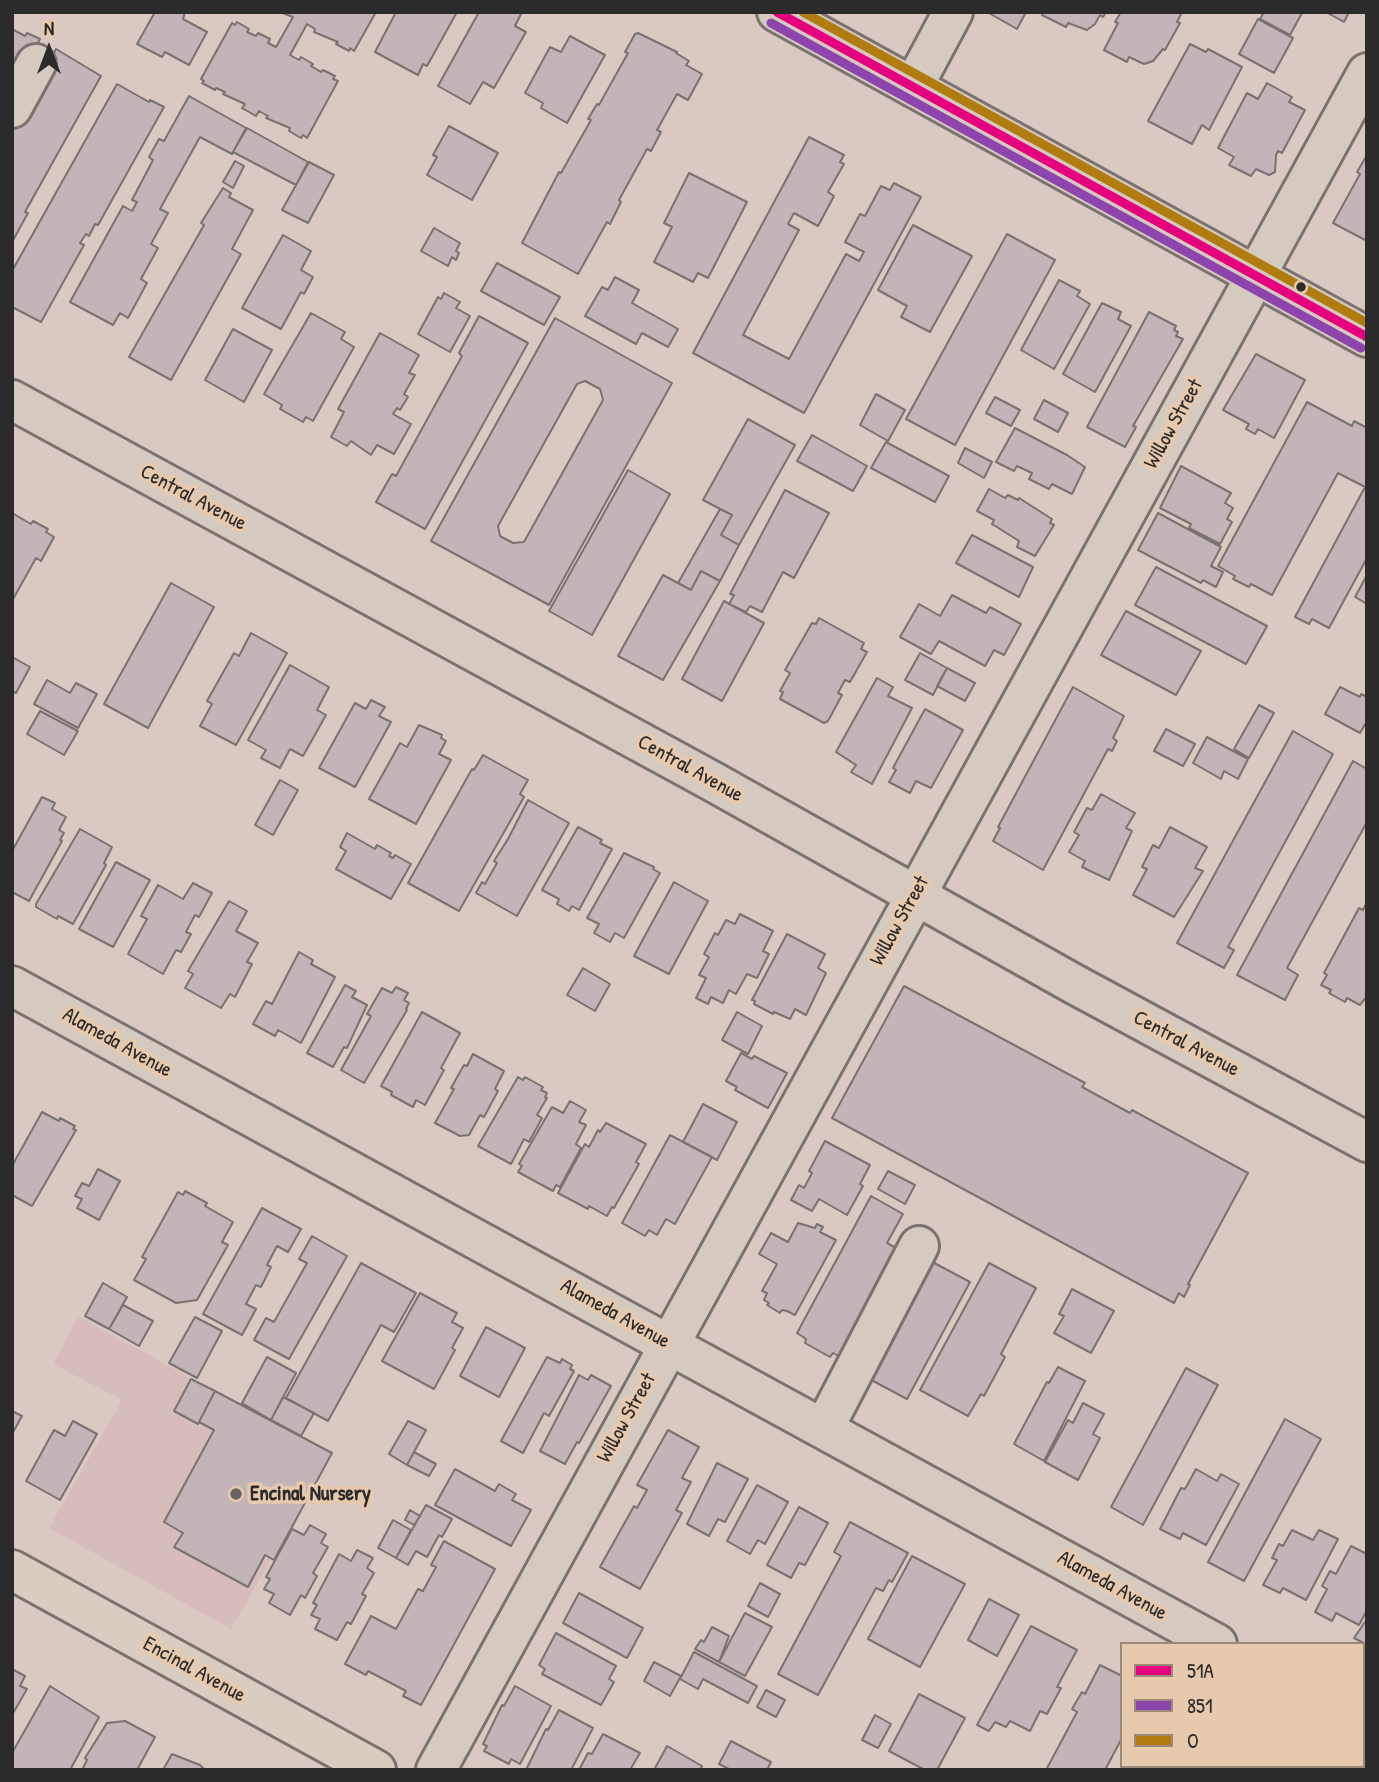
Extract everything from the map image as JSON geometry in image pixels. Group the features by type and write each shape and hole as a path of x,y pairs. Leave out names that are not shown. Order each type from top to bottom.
{"main road":[{"name":"Encinal Avenue","path":"12,1570 376,1770"}],"street":[{"path":"913,87 953,12"},
{"path":"784,14 1367,337"},
{"path":"12,108 36,64"},
{"name":"Willow Street","path":"436,1770 914,894 1367,73"},
{"name":"Central Avenue","path":"12,400 698,773 1367,1142"},
{"name":"Alameda Avenue","path":"12,986 1213,1642"},
{"path":"824,1428 919,1246"}],"shaded area":[{"name":"Encinal Nursery","path":"78,1316 270,1422 332,1453 231,1629 49,1528 122,1400 53,1364"}],"building":[{"path":"155,12 185,12 183,19 207,32 189,65 165,52 162,57 137,44"},
{"path":"280,12 376,12 354,51 350,48 349,51 336,44 338,42 314,32 315,29 307,24 290,55 299,60 301,57 321,72 323,70 335,76 333,79 338,81 307,138 303,135 301,138 289,131 290,128 266,118 268,116 259,111 256,116 242,108 245,104 202,83 204,81 201,79 232,23 235,25 237,22 249,29 247,32 256,36 258,33 270,39 268,43 276,47 293,17"},
{"path":"396,12 457,12 427,66 423,64 418,75 375,52"},
{"path":"479,12 522,12 515,26 526,32 494,88 483,82 470,104 438,86"},
{"path":"987,12 1026,12 1017,29"},
{"path":"1044,12 1106,12 1087,30 1068,23 1066,27 1042,15"},
{"path":"1121,12 1182,12 1177,22 1180,23 1165,50 1153,61 1144,64 1129,57 1127,62 1104,50"},
{"path":"1264,12 1302,13 1290,35 1260,19"},
{"path":"1326,12 1349,12 1344,22"},
{"path":"1258,19 1293,38 1274,73 1239,54"},
{"path":"12,29 25,36 27,33 40,39 12,89"},
{"path":"638,33 677,52 689,61 686,65 702,74 688,100 677,94 657,130 661,132 651,151 647,149 619,200 621,202 610,224 607,222 578,274 522,243 559,172 561,173 591,120 588,119 597,104 599,105 628,53 625,52"},
{"path":"570,36 605,55 567,123 541,108 543,103 525,93 550,47 561,52"},
{"path":"1190,44 1206,52 1208,49 1242,67 1209,130 1202,125 1192,144 1148,121"},
{"path":"56,49 101,76 25,212 28,213 12,242 12,127"},
{"path":"1267,83 1292,97 1289,102 1305,110 1282,153 1278,151 1276,155 1275,172 1269,175 1256,169 1251,176 1229,165 1234,157 1218,148 1247,93 1258,99"},
{"path":"117,84 149,102 150,100 164,107 98,225 95,224 89,236 86,234 80,243 84,245 41,322 12,307 12,271"},
{"path":"189,96 246,128 232,154 200,137 160,209 168,213 151,244 158,248 141,279 147,283 128,318 120,313 113,325 70,302 123,206 132,211 137,202 132,200 153,160 149,157 159,139 164,141"},
{"path":"449,126 498,153 472,200 427,175 437,157 433,155"},
{"path":"247,128 308,162 296,185 233,152"},
{"path":"809,137 844,155 840,162 844,164 828,192 834,196 818,226 794,213 788,224 799,230 743,335 789,359 846,254 859,261 864,252 845,242 860,214 865,216 881,186 890,190 894,183 921,197 804,413 693,353"},
{"path":"1367,155 1367,241 1333,223 1360,174 1357,172"},
{"path":"235,161 244,166 233,188 223,182"},
{"path":"309,162 334,175 308,223 282,210"},
{"path":"689,173 747,202 708,278 698,273 693,282 654,262 672,227 664,223"},
{"path":"223,188 231,193 229,197 253,210 232,249 241,254 171,380 129,357 204,225 201,223"},
{"path":"913,225 972,256 930,332 901,317 907,306 878,290"},
{"path":"434,228 460,243 456,260 452,257 448,266 421,251"},
{"path":"1007,234 1055,260 955,445 906,419"},
{"path":"283,235 311,251 301,270 313,277 304,294 301,292 281,329 242,308"},
{"path":"497,263 560,297 544,325 481,291"},
{"path":"615,277 639,290 632,303 678,329 668,347 642,333 636,344 585,316 602,287 608,290"},
{"path":"1059,280 1080,291 1077,296 1090,304 1054,369 1021,350"},
{"path":"444,293 460,302 456,308 470,316 450,352 418,334 438,297 441,299"},
{"path":"1102,303 1121,312 1118,319 1131,326 1095,392 1063,374"},
{"path":"1149,312 1176,326 1176,336 1183,339 1133,426 1136,427 1125,447 1087,427"},
{"path":"311,313 345,332 341,339 354,347 313,421 306,417 303,422 280,409 282,405 264,394"},
{"path":"479,316 528,343 425,529 376,502 392,474 396,476 462,356 459,353"},
{"path":"555,318 672,383 549,605 431,541","holes":["585,381 600,389 603,400 524,542 513,543 500,536 498,526 577,384"]},
{"path":"233,329 272,350 244,402 205,380"},
{"path":"380,333 419,355 409,373 415,375 404,394 408,397 400,410 397,408 393,414 411,424 394,454 377,445 371,455 351,441 347,446 331,437 344,412 338,409"},
{"path":"1256,354 1305,380 1274,438 1258,429 1255,434 1246,429 1249,424 1223,410"},
{"path":"876,394 905,410 888,441 860,425"},
{"path":"995,397 1020,410 1011,426 986,413"},
{"path":"1044,400 1068,413 1058,432 1034,419"},
{"path":"1307,402 1352,426 1354,421 1367,428 1367,558 1329,628 1312,619 1309,624 1295,617 1365,487 1338,473 1272,595 1251,584 1249,587 1233,579 1235,576 1218,566"},
{"path":"748,419 795,445 739,545 721,535 732,515 703,500"},
{"path":"1015,428 1085,467 1072,494 1052,484 1049,489 1029,479 1032,473 1017,466 1014,471 996,462"},
{"path":"812,435 867,466 853,491 797,461"},
{"path":"886,442 949,476 935,502 871,468"},
{"path":"965,448 992,462 984,478 958,463"},
{"path":"1181,466 1231,493 1225,503 1233,508 1227,519 1232,522 1220,544 1189,528 1191,524 1160,508"},
{"path":"628,470 670,494 592,635 549,611"},
{"path":"989,489 1005,498 1008,495 1018,500 1019,498 1052,519 1050,523 1054,525 1035,556 1017,547 1019,541 992,524 994,520 977,511"},
{"path":"785,490 829,513 794,578 783,572 762,612 750,606 746,612 729,604 734,595 730,594"},
{"path":"720,509 732,515 721,535 739,545 720,581 701,571 691,590 678,583"},
{"path":"12,513 31,524 33,521 48,529 46,532 54,537 41,561 36,558 12,601"},
{"path":"1158,513 1221,547 1211,566 1223,572 1216,587 1203,580 1201,583 1138,550"},
{"path":"972,535 1033,567 1019,597 956,563"},
{"path":"1156,567 1267,626 1246,664 1135,605"},
{"path":"701,571 720,581 663,680 618,656 663,575 691,590"},
{"path":"1367,575 1367,604 1355,597"},
{"path":"171,583 214,607 148,728 104,704"},
{"path":"952,595 986,613 990,607 1021,624 1004,655 994,650 985,666 939,641 931,654 900,637 919,604 940,616"},
{"path":"724,601 764,623 722,701 682,679"},
{"path":"1126,611 1201,651 1176,695 1101,655"},
{"path":"819,618 864,643 861,649 867,652 850,682 845,680 838,693 842,695 828,721 824,723 780,699 783,692 780,691 790,673 785,670 812,623 816,624"},
{"path":"251,633 287,653 236,745 200,726 212,704 207,701 234,653 239,656"},
{"path":"920,653 947,668 933,695 905,680"},
{"path":"12,657 30,667 16,693 12,691"},
{"path":"290,665 329,687 317,710 326,715 303,756 290,749 280,768 261,758 266,750 248,740"},
{"path":"947,668 975,683 965,701 937,686"},
{"path":"877,678 893,687 888,696 912,708 872,784 851,772 856,765 836,752"},
{"path":"47,680 70,693 76,683 97,694 78,728 34,704"},
{"path":"1073,687 1124,716 1113,738 1117,741 1112,751 1108,749 1043,870 993,841"},
{"path":"1340,687 1360,697 1361,694 1367,697 1367,721 1360,733 1325,714"},
{"path":"371,700 385,707 379,716 391,722 355,787 319,768 355,703 366,709"},
{"path":"1259,705 1274,713 1249,758 1234,749"},
{"path":"925,709 963,730 931,788 916,781 910,793 889,782 896,770 893,768"},
{"path":"40,711 78,731 64,755 27,734"},
{"path":"419,725 442,735 441,738 446,741 439,754 451,760 416,824 369,799 400,743 407,747"},
{"path":"1166,729 1195,744 1183,766 1154,751"},
{"path":"1293,731 1333,754 1228,947 1234,950 1224,968 1177,943"},
{"path":"1207,737 1248,759 1238,779 1224,771 1221,779 1193,763"},
{"path":"483,755 528,780 520,794 524,797 459,911 408,883 472,769 474,770"},
{"path":"1353,761 1367,769 1367,822 1287,968 1298,975 1285,1000 1237,975"},
{"path":"280,780 298,790 273,835 255,825"},
{"path":"1101,794 1135,813 1126,828 1132,831 1109,880 1082,867 1085,861 1069,852 1079,835 1074,832 1087,808 1092,810"},
{"path":"42,797 55,803 52,809 66,817 59,830 64,833 29,901 12,892 12,851"},
{"path":"528,800 569,823 517,916 476,893 482,882 485,884 497,863 494,861"},
{"path":"578,827 602,840 600,843 612,849 579,910 572,906 569,911 557,904 559,899 542,890"},
{"path":"1170,827 1207,847 1195,868 1203,871 1174,917 1133,895 1147,869 1142,867 1153,845 1159,848"},
{"path":"80,829 112,847 104,863 106,865 73,924 58,916 57,919 36,907 36,904"},
{"path":"347,833 375,849 377,845 391,853 389,856 393,858 395,855 411,864 391,899 336,869 346,851 340,847"},
{"path":"624,853 654,867 653,869 660,873 624,938 615,933 610,942 594,933 599,924 587,918"},
{"path":"116,862 150,880 113,947 79,929"},
{"path":"674,882 708,901 669,974 634,956"},
{"path":"193,883 212,893 199,917 195,915 186,932 191,934 181,952 176,950 163,974 128,954 147,919 141,916 158,885 183,899"},
{"path":"229,901 247,911 236,931 258,943 247,962 252,964 235,997 230,994 221,1008 185,988 193,974 188,971"},
{"path":"1366,904 1367,996 1360,1005 1347,998 1345,1002 1321,985 1327,975 1324,973 1359,908 1363,910"},
{"path":"740,914 773,931 763,951 769,954 757,978 747,974 736,994 729,990 723,1003 711,997 708,1004 696,998 706,978 699,975 709,957 704,954 715,933 718,935 726,920 735,924"},
{"path":"787,934 825,954 818,968 826,973 806,1015 795,1009 790,1019 774,1012 773,1014 754,1004 755,1001 752,1000"},
{"path":"299,952 313,960 311,964 335,977 301,1043 278,1030 275,1036 253,1024 266,1001 272,1004"},
{"path":"583,968 610,984 595,1011 567,995"},
{"path":"345,985 356,991 352,997 367,1005 347,1048 344,1047 333,1067 307,1053"},
{"path":"904,986 1085,1083 1082,1087 1130,1113 1132,1110 1248,1173 1188,1284 1190,1285 1184,1297 1179,1293 1174,1303 832,1118"},
{"path":"396,987 408,993 404,1000 409,1003 407,1010 364,1083 341,1070 371,1016 367,1014 382,988 392,993"},
{"path":"422,1012 460,1033 425,1105 416,1100 413,1107 381,1086"},
{"path":"737,1012 762,1026 748,1054 722,1040"},
{"path":"741,1053 752,1059 754,1056 787,1073 768,1108 735,1090 737,1087 726,1081"},
{"path":"473,1054 504,1071 495,1089 498,1091 484,1117 480,1115 469,1135 460,1136 435,1123 454,1089 451,1088"},
{"path":"518,1077 523,1080 525,1077 543,1087 541,1090 547,1093 547,1098 537,1115 542,1118 529,1142 524,1139 511,1164 478,1146"},
{"path":"570,1101 586,1110 579,1122 586,1125 576,1144 581,1148 560,1187 556,1185 553,1191 518,1172 522,1166 519,1164 552,1107 563,1113"},
{"path":"703,1104 737,1122 717,1160 683,1142"},
{"path":"42,1112 59,1121 60,1118 75,1126 73,1129 76,1130 32,1206 12,1195 12,1166"},
{"path":"606,1123 646,1144 636,1162 639,1164 607,1216 558,1193 585,1144 589,1147 598,1130 600,1132"},
{"path":"670,1135 712,1157 675,1224 666,1219 657,1235 649,1230 645,1236 622,1223"},
{"path":"825,1141 870,1165 860,1184 863,1186 847,1215 819,1199 812,1211 791,1200 799,1185 804,1188 812,1173 809,1171"},
{"path":"98,1169 120,1181 99,1220 77,1208 82,1199 75,1196 82,1183 89,1186"},
{"path":"888,1171 915,1185 905,1204 878,1189"},
{"path":"185,1191 233,1222 222,1242 228,1245 197,1300 176,1303 134,1280 146,1259 142,1257 178,1192 183,1195"},
{"path":"871,1196 903,1214 887,1243 900,1250 842,1358 833,1353 830,1357 805,1343 806,1339 797,1333"},
{"path":"262,1208 301,1229 288,1252 277,1246 267,1265 271,1267 261,1287 256,1285 246,1304 256,1309 242,1335 203,1314"},
{"path":"798,1223 815,1228 817,1224 823,1227 820,1232 836,1240 795,1315 782,1310 780,1313 764,1300 767,1293 762,1291 777,1264 759,1254 771,1233 788,1242"},
{"path":"312,1236 347,1256 289,1359 254,1340 266,1318 274,1322 307,1263 299,1259"},
{"path":"923,1257 970,1282 907,1399 860,1374"},
{"path":"361,1263 416,1293 394,1332 381,1325 328,1421 286,1398"},
{"path":"989,1263 1036,1288 1001,1354 1005,1357 984,1396 981,1394 968,1416 920,1390"},
{"path":"103,1283 127,1297 109,1329 85,1316"},
{"path":"1072,1289 1114,1311 1091,1353 1054,1333 1064,1316 1059,1314"},
{"path":"420,1293 457,1313 452,1322 463,1328 452,1348 455,1350 434,1389 382,1361"},
{"path":"123,1305 153,1321 139,1346 109,1329"},
{"path":"195,1317 222,1331 197,1378 169,1363"},
{"path":"486,1327 525,1348 499,1397 460,1376"},
{"path":"267,1357 296,1373 271,1420 242,1403"},
{"path":"547,1357 560,1363 562,1359 572,1365 570,1369 574,1371 549,1416 544,1413 523,1453 501,1441"},
{"path":"1058,1367 1085,1381 1044,1461 1014,1444 1047,1382 1049,1383"},
{"path":"1186,1368 1218,1385 1143,1525 1111,1507"},
{"path":"579,1375 588,1380 591,1375 611,1386 565,1464 540,1451"},
{"path":"191,1379 215,1391 198,1424 174,1411"},
{"path":"215,1391 332,1453 274,1560 265,1555 248,1587 174,1547 183,1533 164,1522 214,1430 199,1422"},
{"path":"283,1397 314,1413 301,1436 271,1420"},
{"path":"1083,1403 1104,1414 1093,1434 1100,1438 1078,1480 1045,1462 1068,1420 1073,1423"},
{"path":"12,1411 22,1416 12,1434"},
{"path":"1285,1419 1321,1439 1244,1581 1208,1562"},
{"path":"73,1421 97,1434 60,1500 26,1481 54,1430 65,1436"},
{"path":"408,1421 426,1430 407,1465 389,1454"},
{"path":"668,1430 699,1447 682,1478 691,1482 676,1510 682,1513 640,1589 600,1567 634,1506 637,1508 647,1490 637,1485"},
{"path":"414,1452 436,1464 429,1476 407,1465"},
{"path":"717,1463 748,1479 725,1522 718,1519 709,1536 687,1524"},
{"path":"455,1469 495,1491 499,1484 516,1494 512,1500 531,1510 511,1546 435,1505"},
{"path":"1196,1469 1217,1481 1221,1474 1239,1484 1206,1545 1183,1533 1180,1539 1160,1529 1181,1488 1185,1489"},
{"path":"757,1485 788,1502 765,1544 758,1540 750,1554 727,1541"},
{"path":"426,1505 452,1519 427,1557 416,1551 408,1565 396,1558"},
{"path":"799,1507 828,1523 805,1565 799,1563 791,1578 767,1565"},
{"path":"410,1510 420,1516 414,1525 405,1520"},
{"path":"393,1520 411,1530 396,1558 378,1548"},
{"path":"850,1522 908,1553 892,1582 889,1580 883,1591 876,1588 818,1695 778,1674 841,1556 834,1552"},
{"path":"310,1525 326,1534 321,1543 328,1547 313,1573 317,1576 305,1598 301,1595 290,1615 269,1603 274,1594 264,1589 270,1579 266,1577 292,1529 304,1535"},
{"path":"1292,1530 1313,1540 1319,1530 1338,1539 1306,1600 1283,1588 1280,1593 1263,1585 1277,1560 1272,1558 1279,1544 1283,1546"},
{"path":"444,1541 495,1569 421,1705 403,1696 406,1691 368,1671 366,1675 345,1664 371,1616 396,1629 418,1589 423,1591 436,1567 431,1565"},
{"path":"1351,1546 1367,1554 1367,1610 1359,1625 1336,1613 1332,1621 1315,1612 1327,1589 1322,1586 1330,1571 1336,1574"},
{"path":"357,1550 373,1558 367,1568 374,1573 362,1594 366,1596 351,1624 347,1622 337,1640 315,1629 320,1619 311,1615 317,1605 313,1603 339,1554 351,1561"},
{"path":"912,1556 965,1584 920,1667 868,1639"},
{"path":"760,1583 780,1594 768,1617 748,1606"},
{"path":"579,1593 643,1628 627,1658 563,1623"},
{"path":"989,1599 1019,1615 997,1656 968,1640"},
{"path":"745,1613 772,1627 745,1676 719,1662"},
{"path":"1367,1619 1367,1645 1354,1638"},
{"path":"1031,1626 1077,1650 1057,1687 1061,1688 1047,1714 1040,1711 1030,1731 1010,1721 1006,1727 995,1722 989,1731 977,1725"},
{"path":"712,1627 729,1636 719,1662 695,1649 701,1640 704,1642"},
{"path":"556,1633 616,1666 609,1679 614,1682 601,1705 542,1674 545,1669 539,1665"},
{"path":"694,1652 757,1686 748,1703 703,1679 698,1689 680,1679"},
{"path":"654,1662 681,1676 670,1696 644,1681"},
{"path":"1100,1665 1120,1675 1120,1742 1105,1770 1046,1770 1077,1712 1072,1709 1082,1692 1085,1694"},
{"path":"12,1669 25,1676 20,1686 27,1689 12,1715"},
{"path":"50,1686 99,1717 70,1770 15,1770 12,1768 12,1753"},
{"path":"515,1686 551,1706 520,1764 511,1759 509,1764 484,1751 487,1746 483,1744 502,1705 504,1706"},
{"path":"766,1690 785,1700 776,1717 757,1707"},
{"path":"919,1694 965,1718 937,1770 925,1770 889,1751"},
{"path":"559,1710 593,1728 571,1770 526,1770 546,1729 548,1730"},
{"path":"875,1715 891,1724 878,1748 862,1740"},
{"path":"125,1721 155,1737 137,1770 82,1770 87,1760 85,1758 107,1723"},
{"path":"603,1734 640,1753 630,1770 579,1770"},
{"path":"731,1741 771,1762 767,1770 731,1770 719,1764"},
{"path":"667,1746 702,1766 700,1770 654,1770"},
{"path":"172,1754 200,1765 205,1770 163,1770"},
{"path":"1126,1768 1169,1768 1168,1770"},
{"path":"1179,1768 1223,1768 1222,1770 1178,1770"},
{"path":"1241,1768 1277,1768 1276,1770 1240,1770"}],"transit line":[{"name":"51A","path":"777,12 1367,337"},
{"name":"O","path":"803,12 1367,323"},
{"name":"851","path":"771,23 1361,348"}],"place":[{"name":"Encinal Nursery","path":"236,1494"}]}
